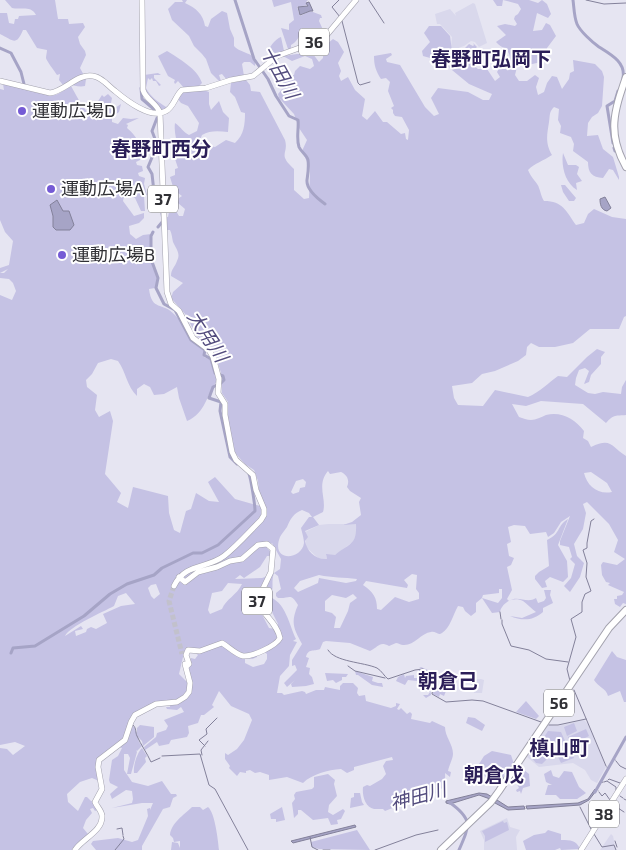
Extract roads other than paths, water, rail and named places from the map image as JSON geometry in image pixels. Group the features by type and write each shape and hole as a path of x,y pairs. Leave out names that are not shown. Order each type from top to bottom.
{"highway":[{"path":"626,77 616,108 613,125 616,146 626,167"},
{"path":"626,84 618,108 616,125 618,142 626,161"},
{"name":"56","path":"442,850 493,800 610,631 626,612"}],"main road":[{"path":"0,81 53,93 83,77 93,76 102,80 122,97 147,112 153,114 160,113 158,108 144,95 143,90 142,0"},
{"name":"36","path":"160,113 169,109 182,90 207,88 231,80 251,77 277,56 325,37 356,0"},
{"name":"37","path":"160,113 167,292 171,304 179,310 193,338 211,353 218,374 218,393 225,404 224,415 232,452 236,460 252,473 256,492 264,506 264,515 224,556 216,561 191,568 179,578 174,586"},
{"name":"37","path":"179,578 183,582 187,581 198,572 217,567 230,560 242,558 258,545 267,544 273,549 271,572 257,601 277,629 280,638 278,643 247,656 222,643 200,651 188,650 186,655 189,664 186,667"},
{"name":"37","path":"76,850 97,830 102,820 102,814 95,802 102,789 98,767 99,760 125,740 135,715 156,704 177,702 185,697 190,686 182,654"},
{"name":"38","path":"581,850 626,779"}],"water":[{"path":"309,2 313,11 300,15 298,7 308,6 306,3"},
{"path":"605,197 611,208 607,211 602,208 600,203 600,199"},
{"path":"57,200 63,211 69,211 74,225 70,230 56,230 53,227 50,205"},
{"path":"595,789 596,791 589,800 580,805 527,809 526,806 578,803 588,799"},
{"path":"479,793 492,797 490,799 479,795 450,804 446,803 446,801"},
{"path":"497,800 508,807 524,806 525,809 508,810 495,803"},
{"path":"355,825 356,827 293,843 291,841"}],"waterway":[{"name":"十田川","path":"235,0 254,59 289,116 298,120 298,144 308,160 307,184 313,194 325,204"},
{"path":"339,0 332,7 340,17"},
{"path":"369,0 384,23"},
{"path":"573,0 577,24 583,33 620,63 623,78"},
{"path":"586,0 604,4 626,3"},
{"path":"342,21 358,83 360,85 370,82"},
{"path":"0,48 11,53 21,72 24,84"},
{"name":"大用川","path":"141,88 142,99 156,111"},
{"path":"613,143 607,106 615,101 618,91"},
{"name":"大用川","path":"157,118 152,131 155,139 153,155 148,167 152,174 154,192 161,206 163,221 158,227"},
{"name":"大用川","path":"153,232 151,236 151,259 158,278 156,288 164,304 175,310 191,340 205,350 204,355 211,359 215,373 223,376 224,380 213,387 209,398 221,402 220,411 230,457 237,464"},
{"path":"11,653 13,648 35,646 84,616 110,594 127,584 154,575 162,568 193,553 202,553 218,545 255,511 249,474"},
{"path":"570,681 567,669 576,637 571,619 582,612 582,602 585,594 591,591 586,577 587,563 583,550 587,548 591,521 594,519"},
{"path":"500,612 501,619"},
{"path":"502,620 511,646 529,650 546,659 568,662"},
{"path":"328,650 337,657 377,668 388,679 423,669 428,673 431,680 432,694 446,702 483,701 541,722"},
{"path":"348,666 355,671 385,678"},
{"path":"574,690 606,766"},
{"path":"205,746 199,740 207,734 206,729 217,718"},
{"path":"549,725 586,719"},
{"path":"133,725 136,735 151,762 160,758"},
{"name":"神田川","path":"595,792 626,737"},
{"path":"202,755 201,750 208,741"},
{"path":"162,756 200,754 209,785 215,789 248,850"},
{"path":"616,761 626,769"},
{"path":"608,780 620,783"},
{"path":"604,782 607,781 616,787 616,790"},
{"path":"599,792 602,796 605,793 610,800"},
{"path":"449,802 466,818 467,828 459,850"},
{"path":"580,807 591,829"},
{"path":"618,808 624,812"},
{"path":"117,829 122,828 123,835"},
{"path":"375,850 416,835 438,830"},
{"path":"594,834 602,847 614,845 616,850"},
{"path":"115,850 124,839 123,836"},
{"path":"310,837 312,847 318,850"},
{"path":"615,841 617,847"},
{"path":"323,850 330,850"}],"tunnel":[{"path":"174,586 169,601 182,654"}],"place":[{"name":"運動広場D","path":"22,111"},
{"name":"運動広場A","path":"51,189"},
{"name":"運動広場B","path":"62,255"}],"district":[{"name":"春野町弘岡下","path":"491,59"},
{"name":"春野町西分","path":"161,149"},
{"name":"朝倉己","path":"448,681"},
{"name":"槙山町","path":"559,748"},
{"name":"朝倉戊","path":"494,775"}]}
